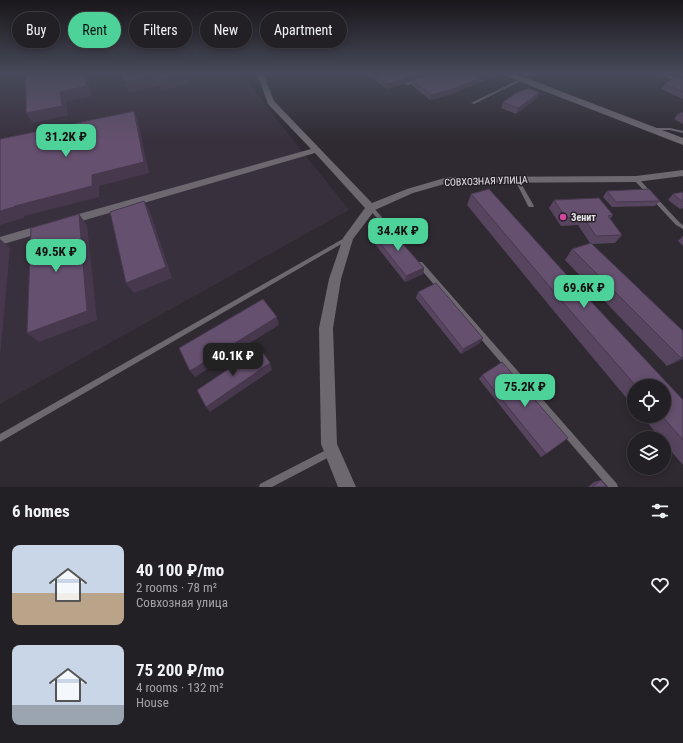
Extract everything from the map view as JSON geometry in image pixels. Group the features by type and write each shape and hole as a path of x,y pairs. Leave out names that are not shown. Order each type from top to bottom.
{"street":[{"path":"269,96 271,102 371,208"},
{"path":"566,96 683,142"},
{"path":"0,241 317,150"},
{"name":"СОВХОЗНАЯ УЛИЦА","path":"347,487 329,444 326,328 335,279 348,238 371,208 410,191 448,180 636,179 683,173"}],"lane":[{"path":"473,103 488,96"},
{"path":"650,129 670,129 683,132"},
{"path":"636,179 678,224 683,227"},
{"path":"517,180 531,206"},
{"path":"371,208 396,238"},
{"path":"0,438 348,238"},
{"path":"417,261 614,487"},
{"path":"263,487 332,451"}],"shaded area":[{"path":"0,96 258,96 349,210 0,404"}],"building":[{"path":"26,96 61,96 62,106 26,113"},
{"path":"512,96 535,96 518,108 503,102"},
{"path":"134,111 144,162 92,175 92,186 0,211 0,139"},
{"path":"489,189 663,379 630,379 471,194"},
{"path":"649,189 660,201 616,202 607,191"},
{"path":"683,192 683,202 673,194"},
{"path":"599,198 613,215 608,216 622,235 596,236 583,217 566,218 554,200"},
{"path":"144,201 166,267 126,283 110,212"},
{"path":"79,214 87,311 27,333 31,228"},
{"path":"388,227 424,268 406,276 372,233"},
{"path":"591,243 683,331 683,357 681,358 572,249"},
{"path":"436,283 483,338 463,349 418,292"},
{"path":"263,299 277,317 190,371 179,348"},
{"path":"260,348 270,363 206,407 197,390"},
{"path":"502,362 568,438 546,454 482,375"},
{"path":"671,387 683,400 683,440 668,423 671,423"},
{"path":"601,480 607,487 592,487"}],"place":[{"name":"Зенит","path":"563,217"}]}
